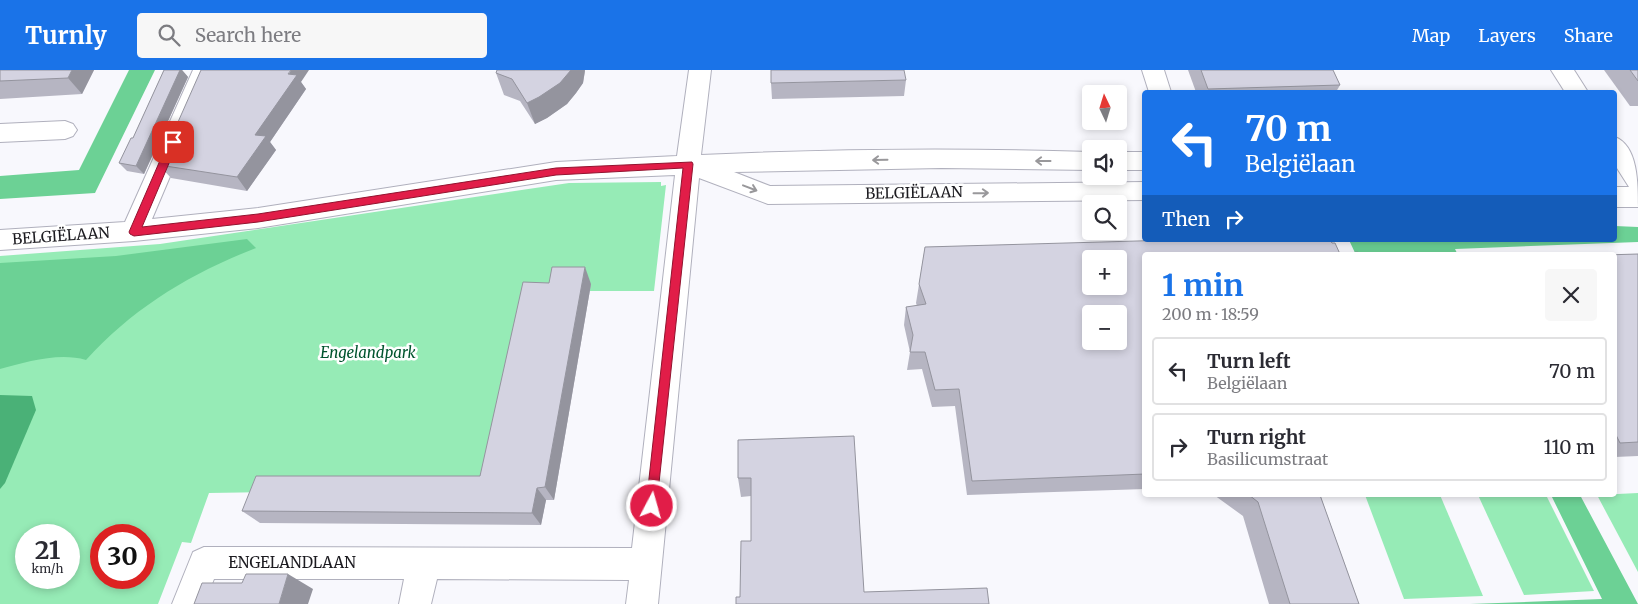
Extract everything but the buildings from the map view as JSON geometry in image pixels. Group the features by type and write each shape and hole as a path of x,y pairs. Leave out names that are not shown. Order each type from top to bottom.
{"street":[{"path":"134,232 204,70"},
{"path":"642,604 688,164 700,70"},
{"path":"1153,70 1159,90"},
{"path":"1562,70 1576,90"},
{"path":"0,134 64,130"},
{"path":"1617,149 1630,170"},
{"name":"BELGIËLAAN","path":"0,240 134,232 258,218 556,172 771,161 942,159 1082,161"},
{"path":"1127,161 1142,161"},
{"name":"BELGIËLAAN","path":"688,164 768,195 1142,191"},
{"path":"1617,197 1638,197"},
{"name":"ENGELANDLAAN","path":"188,604 204,563 646,564"},
{"path":"415,604 424,563"}],"green space":[{"name":"Engelandpark","path":"661,182 661,186 666,185 654,291 572,291 483,488 209,493 191,543 182,542 158,604 0,604 0,256 160,244 569,183"},
{"path":"1638,493 1638,572 1598,497 1617,497 1617,494"},
{"path":"1366,497 1441,497 1483,596 1404,599"},
{"path":"1479,497 1547,497 1594,591 1524,595"}],"shaded area":[{"path":"129,70 155,70 95,193 0,199 0,176 79,170"},
{"path":"1617,226 1638,227 1638,242 1455,249 1456,252 1355,252 1350,242 1617,242"},
{"path":"247,239 256,248 209,269 164,294 123,324 86,360 54,357 0,369 0,263 116,256"},
{"path":"0,395 32,396 36,410 5,483 0,489"},
{"path":"1552,497 1581,497 1638,604 1470,604 1602,599"}],"route":[{"path":"173,142 134,232 258,218 556,172 688,164 652,506"}]}
